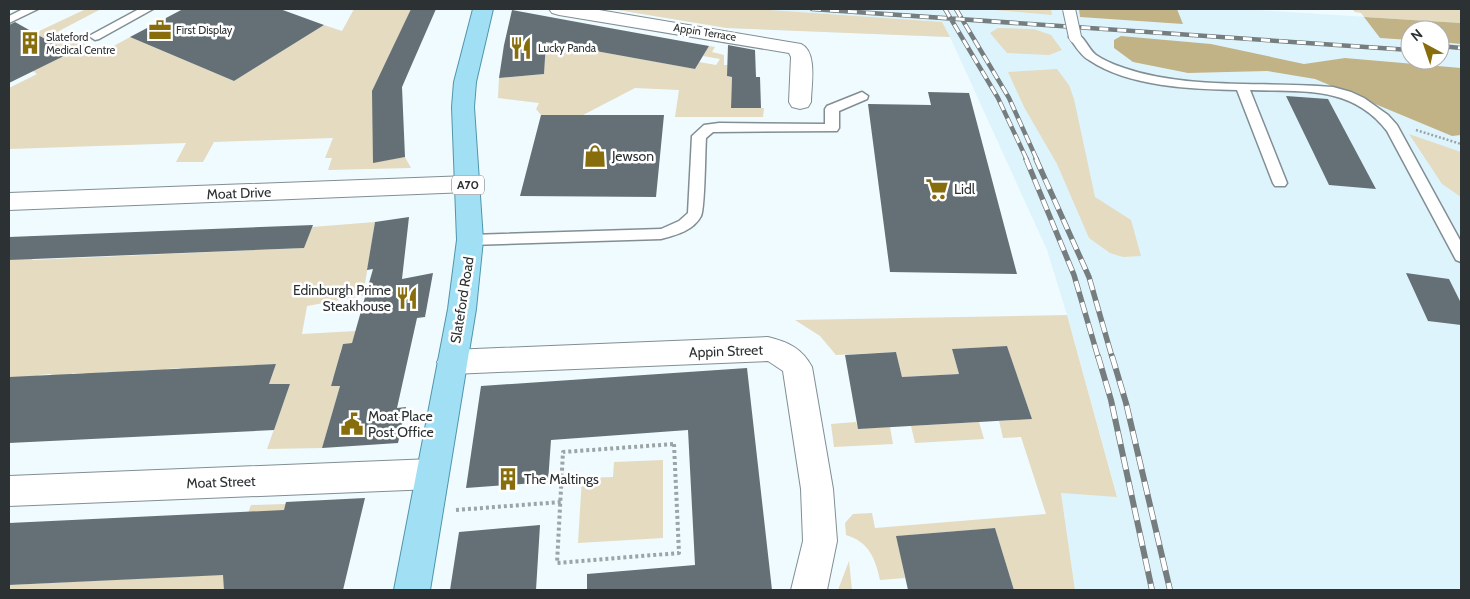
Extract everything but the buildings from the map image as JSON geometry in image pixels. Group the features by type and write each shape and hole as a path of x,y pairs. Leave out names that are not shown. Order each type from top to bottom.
{"main road":[{"name":"Slateford Road","path":"412,590 462,309 470,240 463,107 465,82 484,9"}],"street":[{"name":"Appin Terrace","path":"559,9 794,48 800,54 800,102"},
{"name":"Moat Drive","path":"9,202 468,184"},
{"name":"Appin Street","path":"452,362 768,349 780,352 790,358 797,367 817,489 820,541 809,590"},
{"name":"Moat Street","path":"9,491 432,474"}],"lane":[{"path":"9,20 32,9"},
{"path":"95,36 147,9"},
{"path":"1069,9 1078,43 1098,62 1122,73 1163,81 1334,91 1357,100 1384,119 1404,149 1461,256"},
{"path":"1242,86 1280,183"},
{"path":"470,240 661,234 677,229 690,222 696,214 699,136 703,131 719,127 832,128 832,109 862,96"}],"path":[{"path":"1384,119 1461,144"},
{"path":"674,444 679,553 557,564 560,502 563,452 674,444"},
{"path":"426,512 560,502"}],"shaded area":[{"path":"86,9 101,9 57,32 103,52 130,37 234,81 324,25 342,31 354,9 411,9 377,82 404,82 374,162 405,157 411,168 328,170 332,158 325,158 333,138 214,142 203,162 176,162 186,143 9,149 9,88 37,74 33,71 69,53 35,33"},
{"path":"612,9 1242,9 1414,20 1400,20 1400,70 1450,70 1450,22 1461,23 1461,590 1075,590 1061,493 1117,496 1047,250 950,37 727,28"},
{"path":"612,9 754,9 942,22 950,37 727,28"},
{"path":"983,9 1051,9 1052,15"},
{"path":"1079,9 1177,9 1183,24 1080,17"},
{"path":"1352,9 1461,9 1461,23 1450,22 1450,20 1364,17 1361,13 1355,12"},
{"path":"1364,17 1412,20 1400,20 1400,39 1380,38"},
{"path":"1450,22 1461,23 1461,44 1450,43"},
{"path":"998,28 1034,29 1051,35 1062,50 1049,55 1007,53 990,33"},
{"path":"1121,36 1211,44 1304,64 1345,58 1400,63 1400,70 1450,70 1450,67 1461,68 1461,135 1452,136 1315,79 1267,71 1188,73 1133,62 1114,48 1114,40"},
{"path":"542,41 695,69 699,62 716,65 720,59 703,56 709,46 715,47 712,52 724,55 724,65 728,65 727,76 732,77 731,108 764,108 763,117 675,117 679,90 635,88 583,115 541,115 536,109 539,103 498,98 499,78 544,74 545,52"},
{"path":"1057,69 1069,85 1074,99 1095,197 1131,220 1141,256 1123,257 1110,253 1089,238 1057,164 1024,107 1008,72"},
{"path":"1409,134 1461,152 1461,197 1442,184"},
{"path":"375,222 363,296 307,306 302,334 356,331 352,343 343,344 340,353 349,352 343,377 333,378 331,386 340,386 322,448 267,449 290,384 269,384 276,364 231,366 223,386 179,368 167,369 158,389 147,370 135,371 125,391 106,392 117,372 104,372 93,392 75,393 86,373 72,373 61,394 51,374 39,375 26,396 9,397 19,377 9,377 9,260 13,260 30,236 48,236 32,260 303,248 312,227"},
{"path":"1067,315 1117,497 1061,493 1075,590 1014,590 995,528 897,536 905,578 880,580 870,552 860,542 846,535 845,523 853,514 872,513 875,528 1046,514 1021,437 1003,438 999,421 1032,419 1007,346 952,349 959,374 902,377 896,352 836,355 820,336 795,320"},
{"path":"856,422 858,428 890,427 893,444 834,447 831,424"},
{"path":"979,422 984,439 915,443 911,426"},
{"path":"663,460 663,538 578,543 582,478 613,477 614,462"},
{"path":"286,504 284,511 292,558 283,590 9,590 9,585 226,574 251,505"},
{"path":"849,561 852,590 838,590"}],"railway":[{"path":"812,9 951,19"},
{"path":"945,9 951,19"},
{"path":"956,9 962,19"},
{"path":"951,19 962,19"},
{"path":"951,19 998,98 1027,160"},
{"path":"962,19 1400,49"},
{"path":"962,19 1009,98 1037,160"},
{"path":"1450,47 1461,48"},
{"path":"1026,159 1074,275 1098,357"},
{"path":"1036,159 1089,277 1112,357"},
{"path":"1098,356 1111,400 1152,590"},
{"path":"1112,356 1126,403 1170,590"}],"place":[{"name":"First Display","path":"160,30"},
{"name":"Slateford Medical Centre","path":"30,43"},
{"name":"Lucky Panda","path":"521,48"},
{"name":"Jewson","path":"595,156"},
{"name":"Lidl","path":"937,189"},
{"name":"Edinburgh Prime Steakhouse","path":"407,298"},
{"name":"Moat Place Post Office","path":"352,424"},
{"name":"The Maltings","path":"508,479"}]}
